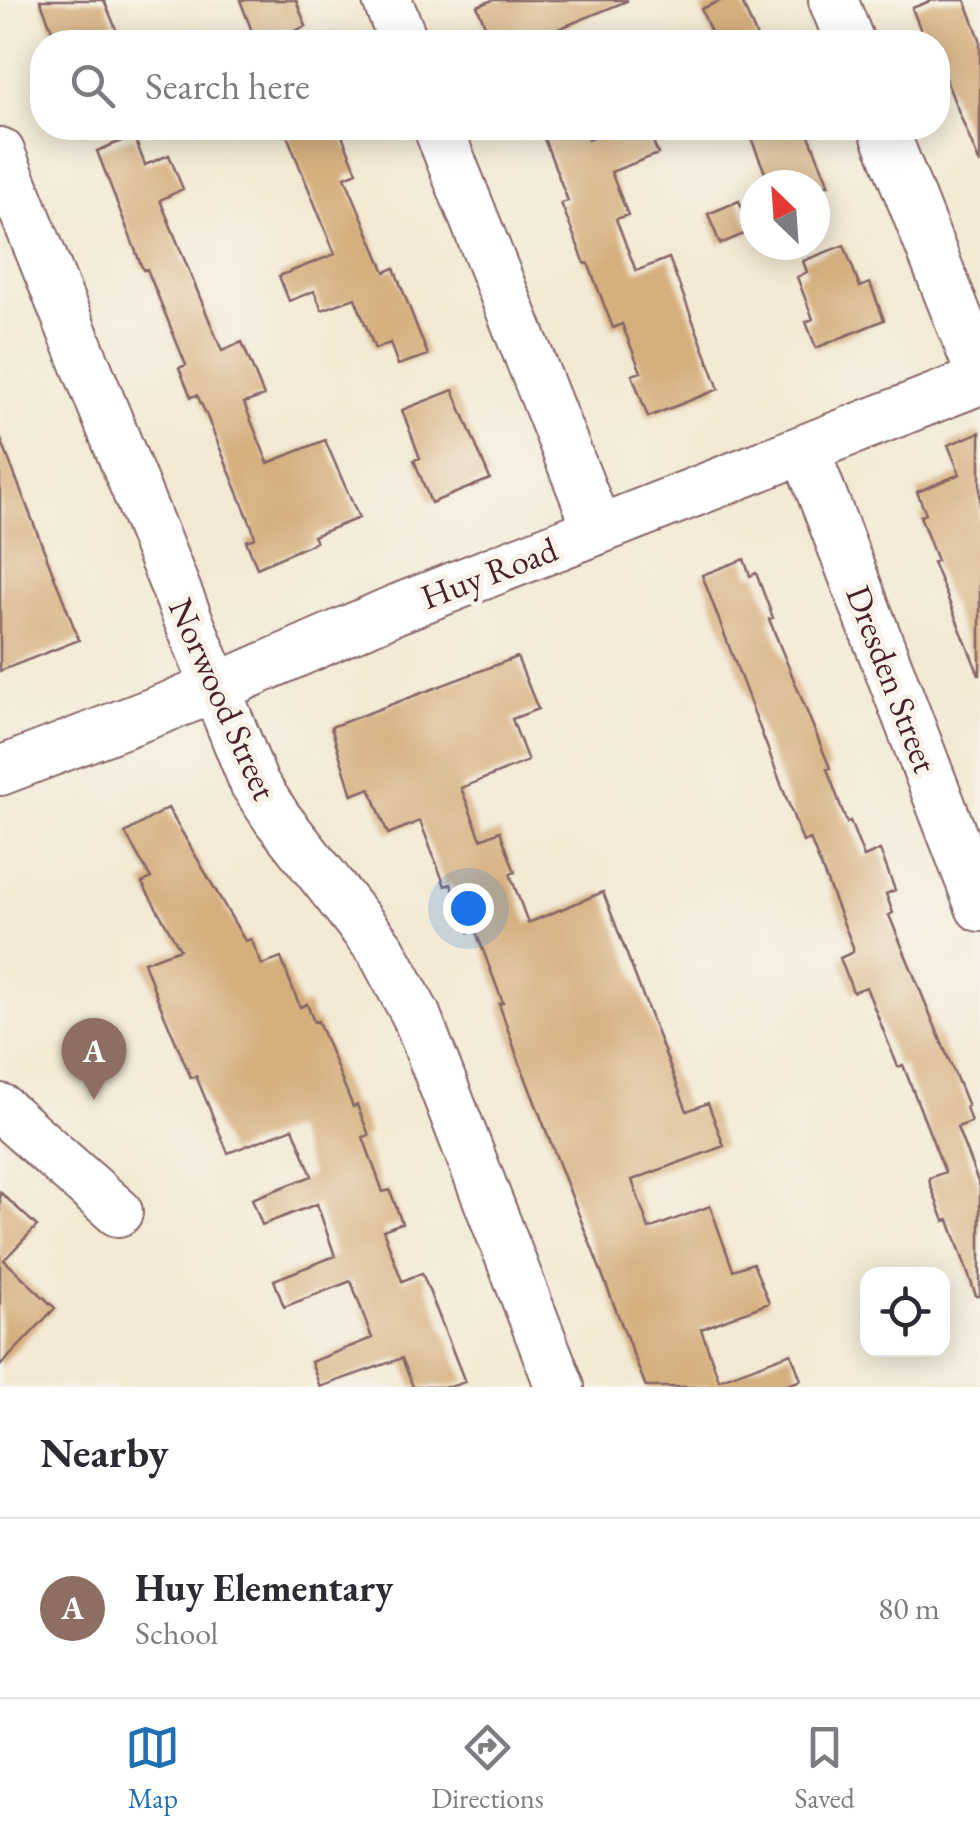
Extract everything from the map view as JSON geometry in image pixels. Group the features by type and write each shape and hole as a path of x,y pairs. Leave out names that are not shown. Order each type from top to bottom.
{"street":[{"path":"387,0 399,30"},
{"path":"833,0 845,30"},
{"path":"443,140 598,530"},
{"path":"888,140 980,376"},
{"name":"Norwood Street","path":"0,152 254,783 276,818 381,950 416,1014 560,1387"},
{"name":"Huy Road","path":"0,771 214,689 394,610 805,450 980,376"},
{"name":"Dresden Street","path":"805,450 980,907"},
{"path":"0,1108 118,1212"}],"building":[{"path":"40,0 104,0 116,30 52,30"},
{"path":"240,0 296,0 306,26 297,30 251,30"},
{"path":"493,0 627,0 556,30 487,30 477,6"},
{"path":"722,0 741,0 754,30 710,30 701,9"},
{"path":"933,0 965,0 980,39 980,164 950,90 950,30 921,30 912,8"},
{"path":"124,140 136,140 145,165 169,155 183,189 160,200 222,351 242,342 264,396 244,403 268,463 325,440 359,518 313,536 316,542 257,568 246,541 255,538 252,527 206,414 197,395 191,397 179,368 186,365 147,269 143,270 97,151"},
{"path":"289,140 344,140 357,172 345,177 385,272 394,268 428,355 398,365 390,343 375,349 355,298 322,310 314,291 289,301 279,276 335,254"},
{"path":"545,140 653,140 658,154 611,172 628,215 616,219 636,271 669,258 719,389 648,417 632,375 641,372 622,324 613,328 588,263 585,264 561,203 568,201"},
{"path":"752,140 811,140 823,170 764,170"},
{"path":"739,201 740,236 720,244 708,214"},
{"path":"844,245 860,287 870,283 884,320 816,348 806,322 813,319 797,277 807,272 803,261 830,260 830,250"},
{"path":"453,390 490,479 431,503 414,460 420,458 402,410"},
{"path":"980,432 979,675 933,562 937,561 920,516 926,514 917,492 960,474 948,445"},
{"path":"0,437 79,640 0,671"},
{"path":"744,559 750,576 756,573 773,618 769,619 830,768 827,769 847,823 850,821 864,857 880,850 895,890 886,894 893,913 889,915 968,1106 971,1122 957,1127 980,1187 980,1296 976,1296 949,1220 944,1221 930,1184 929,1178 945,1172 903,1065 898,1067 866,987 853,992 840,958 853,952 853,947 810,839 803,842 702,575"},
{"path":"517,657 538,709 512,719 528,761 461,788 481,839 500,831 528,923 603,892 687,1111 708,1103 724,1146 632,1180 649,1229 710,1206 733,1270 753,1263 769,1303 701,1329 719,1380 791,1353 801,1380 782,1387 646,1387 517,1056 499,1004 503,1003 475,929 469,932 451,884 445,886 420,821 388,834 370,788 352,795 331,727"},
{"path":"168,808 245,941 251,939 262,965 281,958 300,1007 307,1004 314,1022 318,1021 353,1107 357,1105 369,1135 363,1137 383,1192 390,1190 402,1223 383,1230 402,1281 422,1273 465,1382 450,1387 413,1387 402,1358 320,1387 311,1362 372,1338 351,1281 284,1307 274,1280 335,1256 317,1204 262,1225 252,1199 312,1176 293,1128 228,1153 158,1000 144,962 180,949 142,883 151,878 125,833"},
{"path":"0,1192 37,1226 4,1260 55,1308 0,1366"}],"place":[{"name":"Huy Elementary","path":"94,1100"}]}
